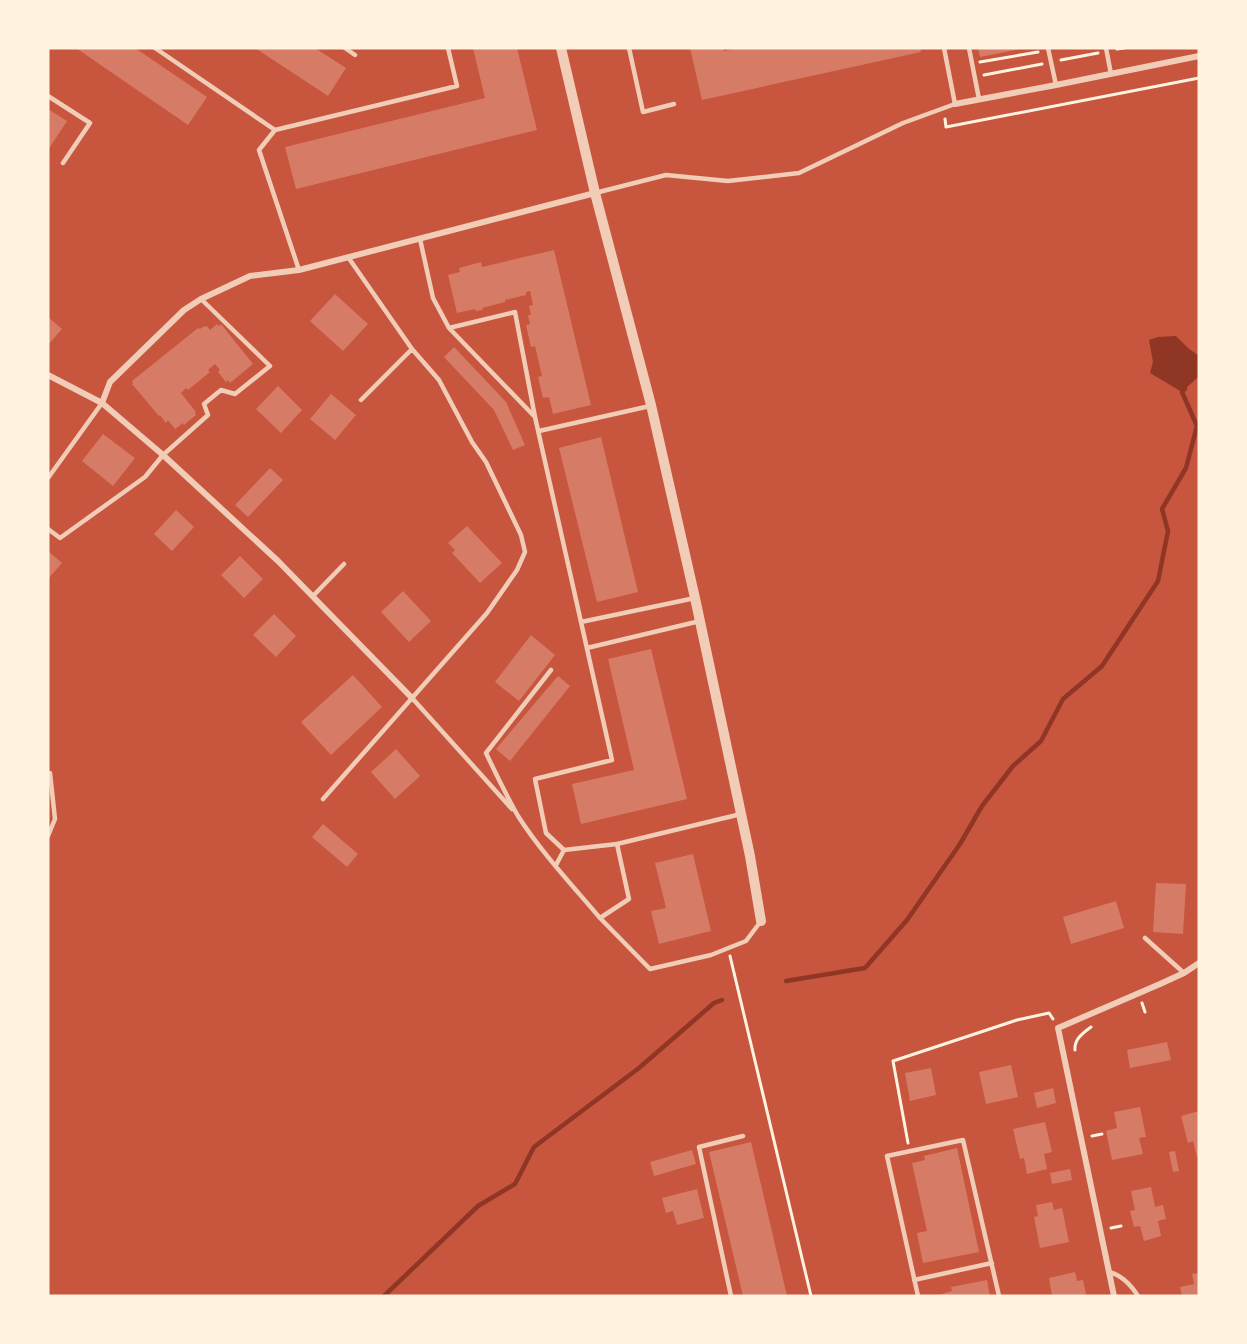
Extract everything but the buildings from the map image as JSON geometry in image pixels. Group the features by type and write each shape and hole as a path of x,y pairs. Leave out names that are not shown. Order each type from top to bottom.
{"street":[{"path":"561,48 595,193 651,405 700,621 750,856 761,921"},
{"path":"955,104 1199,56"},
{"path":"102,403 110,382 166,325 201,299 250,276 298,270 595,193"},
{"path":"48,375 102,403 163,455 270,553 412,698"},
{"path":"1114,1296 1058,1028 1184,973 1199,963"}],"lane":[{"path":"155,48 275,130"},
{"path":"345,48 355,55"},
{"path":"298,270 259,150 275,130 457,86 447,48"},
{"path":"629,48 643,112 674,104"},
{"path":"595,193 666,176 728,181 799,173 903,123 955,104 944,48"},
{"path":"969,48 979,99"},
{"path":"1048,49 1056,85"},
{"path":"1106,50 1111,74"},
{"path":"48,96 90,123 63,163"},
{"path":"420,239 433,298 449,328 535,417"},
{"path":"323,799 487,613 517,570 525,552 521,535 486,462 472,442 439,380 412,348 348,257"},
{"path":"48,529 60,538 145,477 163,455 208,416 204,404 221,390 235,394 270,366 201,299"},
{"path":"449,328 514,312 535,417 612,759 535,779 546,833 564,850 617,844 741,814"},
{"path":"361,400 412,348"},
{"path":"48,478 102,403"},
{"path":"539,431 651,405"},
{"path":"313,596 344,564"},
{"path":"581,622 695,598"},
{"path":"586,648 700,621"},
{"path":"551,670 486,753 518,816 537,843 600,918 650,969 711,955 747,941 761,921"},
{"path":"412,698 518,816"},
{"path":"48,773 50,773 54,819 48,836"},
{"path":"600,918 628,899 617,844"},
{"path":"556,865 564,850"},
{"path":"1145,938 1184,973"},
{"path":"732,1296 699,1147 743,1136"},
{"path":"918,1296 887,1156 963,1140 999,1296"},
{"path":"914,1280 992,1263"},
{"path":"1109,1272 1127,1282 1138,1296"}],"path":[{"path":"975,76 1124,48"},
{"path":"972,63 1048,49"},
{"path":"943,108 946,127 1199,78"},
{"path":"729,948 811,1296"},
{"path":"909,1151 893,1061 1017,1020 1049,1013 1058,1028"},
{"path":"1077,1060 1076,1042 1080,1035 1090,1027"},
{"path":"1109,1220 1113,1238"},
{"path":"1111,1228 1121,1226"}],"shaded area":[{"path":"1176,336 1199,356 1199,376 1182,392 1150,373 1153,362 1149,340"}],"waterway":[{"path":"786,981 865,968 907,920 960,844 982,806 1013,766 1041,741 1063,699 1102,666 1158,581 1168,531 1162,509 1186,468 1197,426 1182,392 1185,389"},
{"path":"384,1296 478,1206 515,1184 534,1147 639,1068 714,1003 722,1000"}]}
